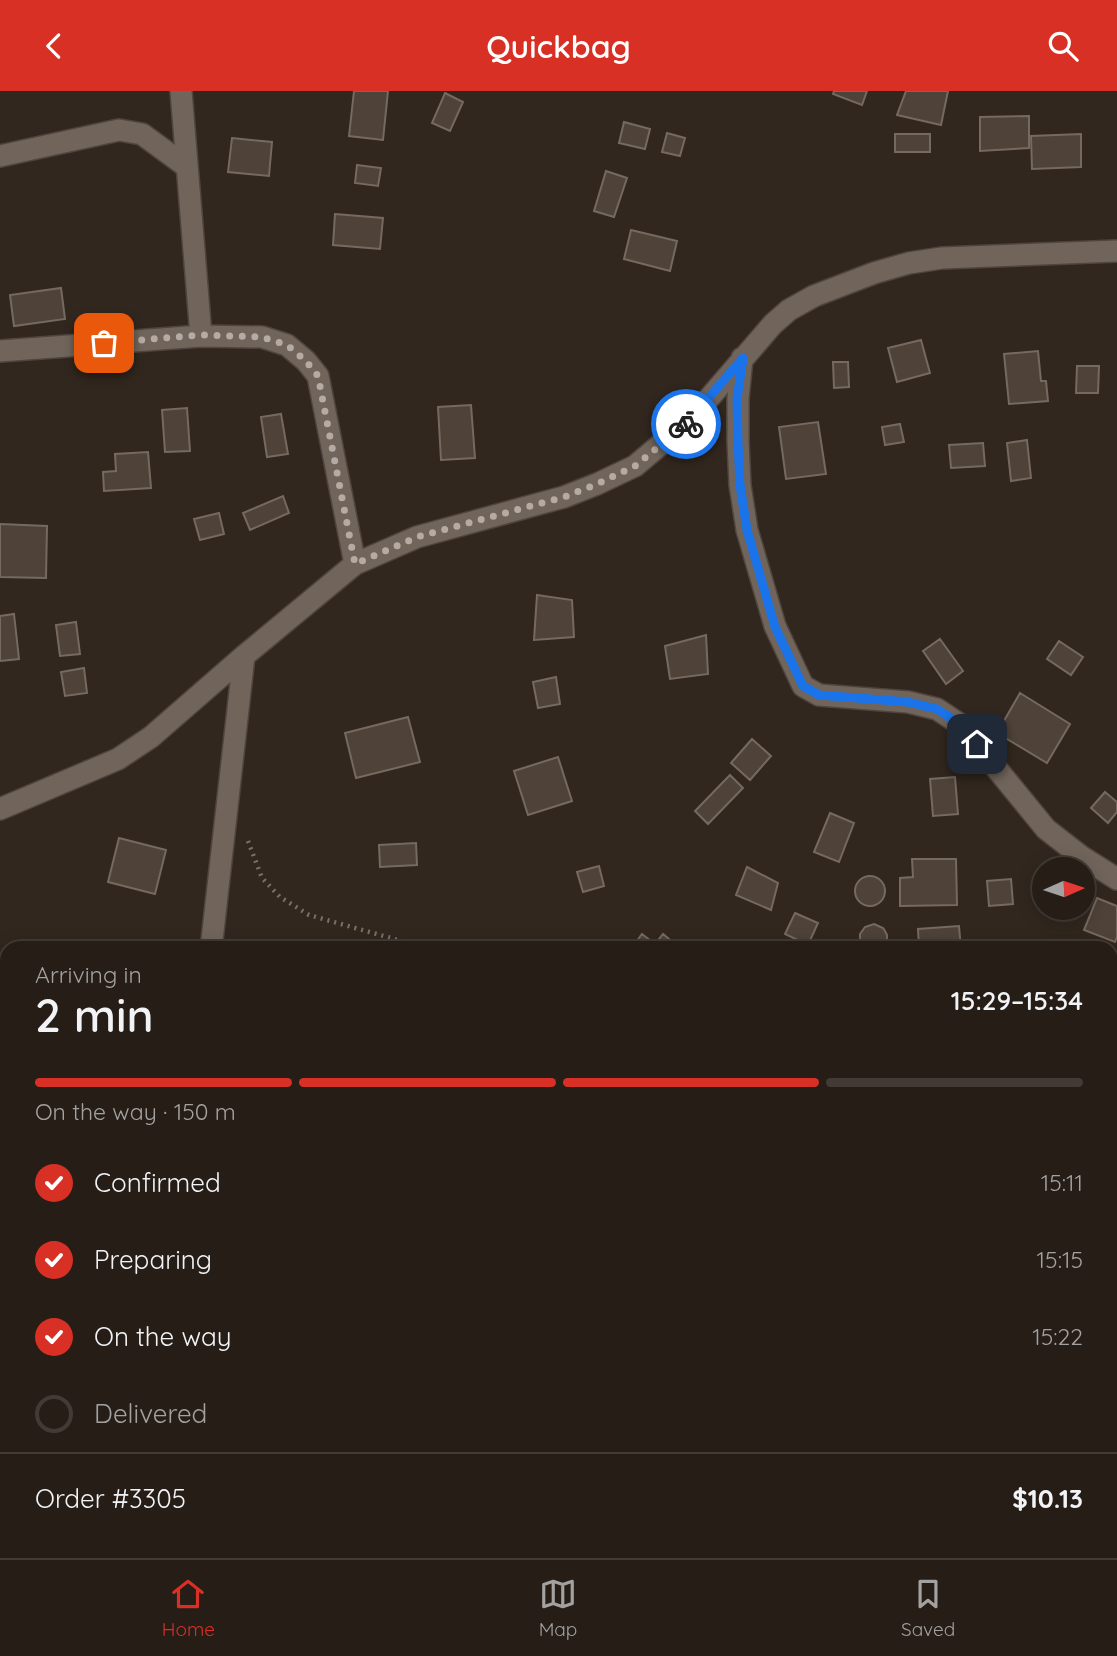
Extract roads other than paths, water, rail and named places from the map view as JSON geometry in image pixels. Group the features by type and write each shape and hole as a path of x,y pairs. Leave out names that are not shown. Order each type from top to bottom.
{"street":[{"path":"181,91 201,335"},
{"path":"0,156 119,130 142,134 187,167"},
{"path":"0,809 118,759 151,737 355,564 417,537 564,497 635,466 692,418 773,324 789,310 814,296 874,273 909,263 942,258 1117,251"},
{"path":"0,351 201,335 262,337 287,345 306,361 318,376 355,564"},
{"path":"743,358 737,399 740,485 747,530 775,627 803,686 819,695 908,702 937,709 961,725 1046,829 1082,857 1117,879"},
{"path":"212,941 244,656"}]}
